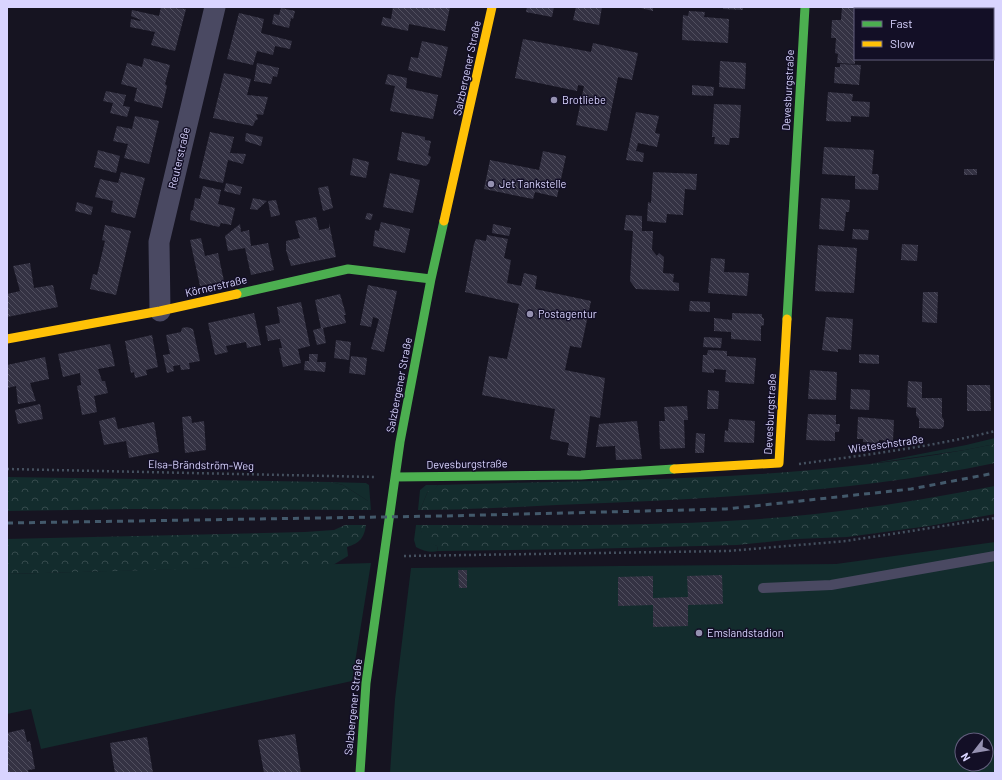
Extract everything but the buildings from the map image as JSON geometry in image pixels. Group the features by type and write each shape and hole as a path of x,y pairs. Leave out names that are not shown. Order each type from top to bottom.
{"street":[{"name":"Reuterstraße","path":"160,311 159,242 215,7"},
{"name":"Salzbergener Straße","path":"360,773 366,683 400,442 431,279 492,7"},
{"name":"Devesburgstraße","path":"395,477 581,475 779,462 805,7"},
{"name":"Körnerstraße","path":"7,339 160,311 348,269 431,279"}],"lane":[{"path":"764,588 831,585 995,556"}],"path":[{"name":"Wieteschstraße","path":"779,462 798,464 904,450 959,440 995,431"},
{"name":"Elsa-Brändström-Weg","path":"7,469 395,477"},
{"path":"385,556 728,551 846,540 995,518"}],"green space":[{"path":"995,438 995,444 965,450 869,464 966,445"},
{"path":"995,444 995,463 898,480 850,486 703,498 420,510 428,491 434,490 438,485 648,479 787,472 857,466"},
{"path":"7,477 330,482 343,485 368,501 368,510 133,509 7,511"},
{"path":"330,482 366,483 369,485 371,510 368,510 368,501 343,485"},
{"path":"426,485 438,485 434,491 428,491 420,510 418,510 420,490"},
{"path":"995,486 995,514 929,526 847,537 796,539 737,545 438,551 437,546 427,541 423,536 420,525 622,525 775,518 870,507"},
{"path":"345,525 366,525 363,537 355,544 347,547 348,556 333,565 7,574 7,539 305,532 334,530"},
{"path":"416,525 420,525 423,535 437,546 438,551 433,552 421,550 416,547 414,540"},
{"name":"Emslandstadion","path":"995,542 995,773 390,773 395,699 411,568 836,564"},
{"path":"371,563 352,681 41,749 31,709 7,714 7,574"}],"railway":[{"path":"7,523 443,516 726,509 911,489 995,473"}],"traffic: fast":[{"path":"787,319 805,7"},
{"path":"360,773 366,683 400,442 431,279 444,221"},
{"path":"237,294 348,269 431,279"},
{"path":"395,477 581,475 674,469"}],"traffic: slow":[{"path":"444,221 492,7"},
{"path":"7,339 160,311 237,294"},
{"path":"674,469 779,463 787,319"}],"place":[{"name":"Brotliebe","path":"554,100"},
{"name":"Jet Tankstelle","path":"491,184"},
{"name":"Postagentur","path":"530,314"},
{"name":"Emslandstadion","path":"699,633"}]}
